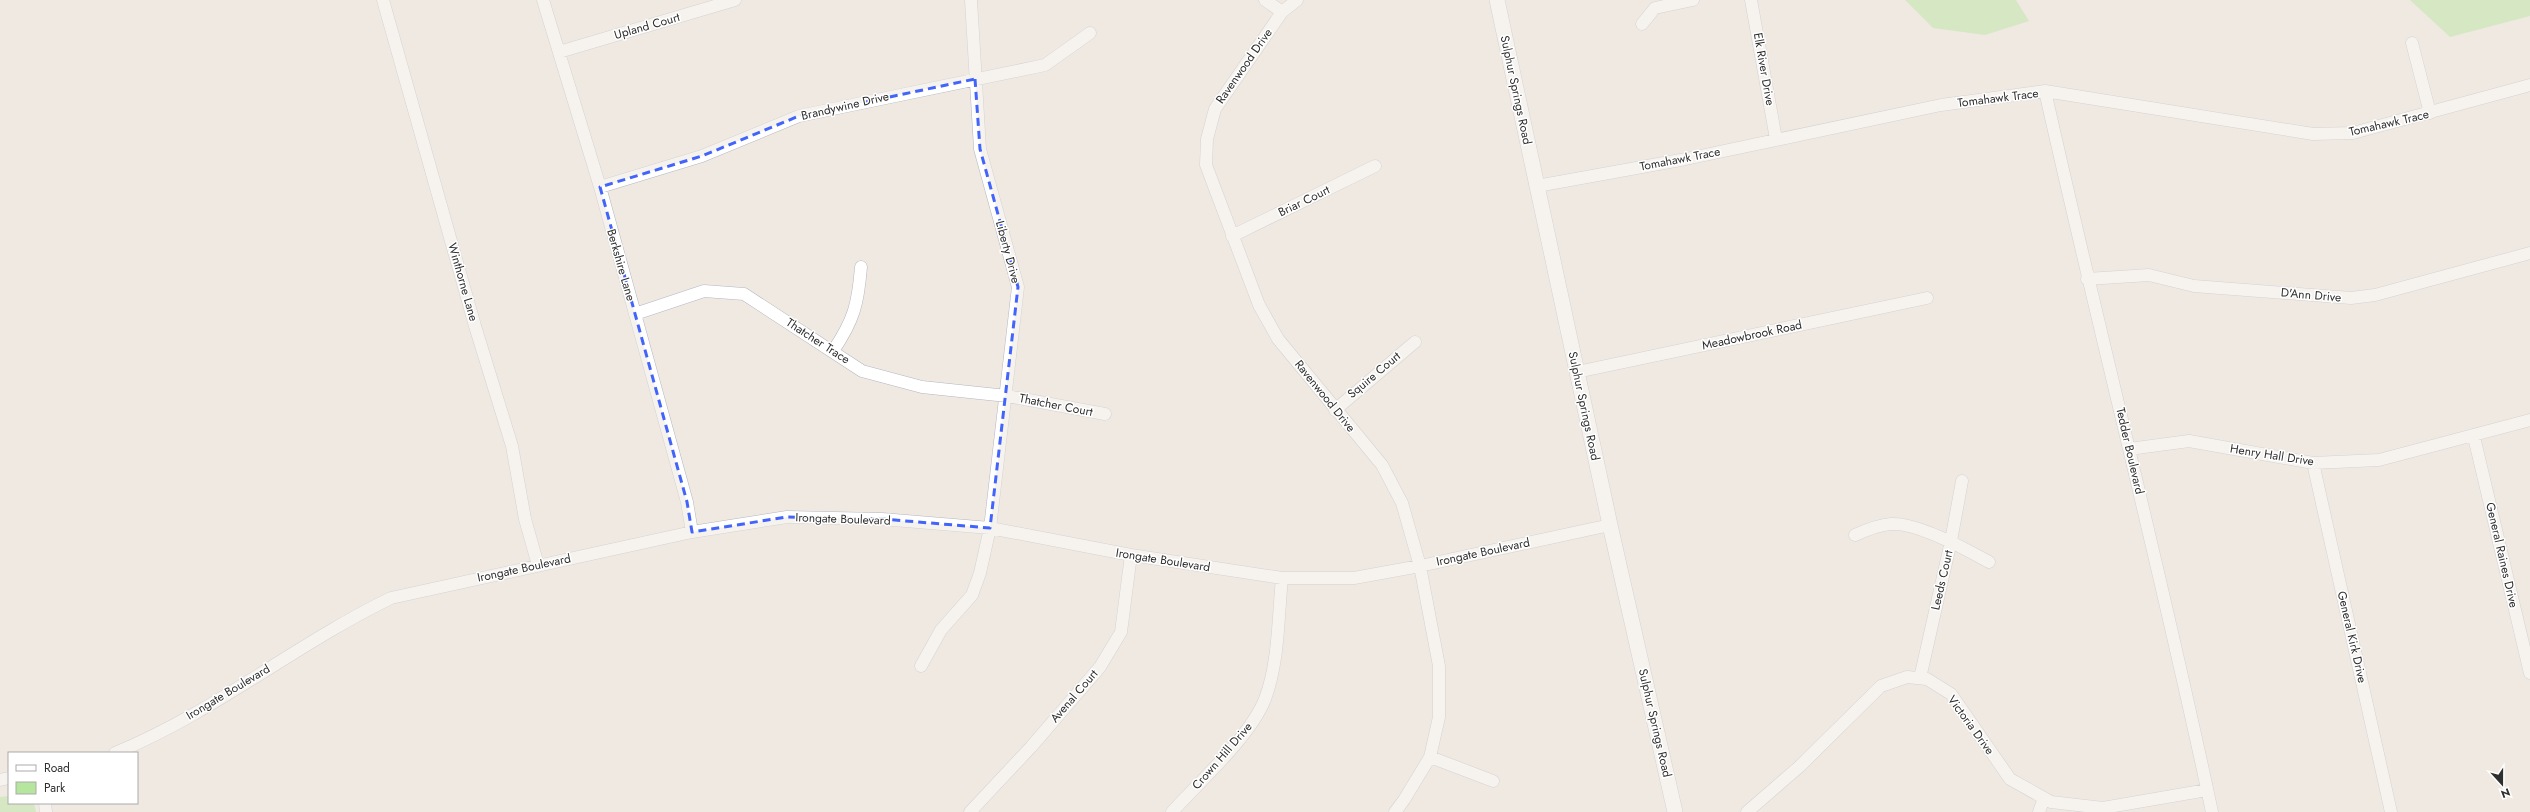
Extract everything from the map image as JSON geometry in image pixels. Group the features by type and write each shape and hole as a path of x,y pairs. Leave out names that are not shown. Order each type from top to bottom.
{"street":[{"name":"Winthorne Lane","path":"383,0 475,326 512,446 526,519 538,565"},
{"name":"Berkshire Lane","path":"543,0 600,187 687,502 692,532"},
{"name":"Upland Court","path":"559,52 735,0"},
{"name":"Liberty Drive","path":"921,666 941,630 972,595 990,528 1007,396 1018,287 980,149 971,0"},
{"path":"1265,0 1282,12"},
{"name":"Ravenwood Drive","path":"1297,0 1282,12 1215,109 1207,139 1206,165 1258,305 1278,338 1335,410 1382,465 1402,503 1420,566 1439,666 1439,717 1430,757 1395,812"},
{"name":"Sulphur Springs Road","path":"1496,0 1610,524 1675,812"},
{"path":"1642,24 1655,8 1693,0"},
{"name":"Elk River Drive","path":"1751,0 1776,139"},
{"name":"Brandywine Drive","path":"600,187 702,156 799,116 1045,65 1090,33"},
{"path":"2412,43 2430,113"},
{"name":"Tomahawk Trace","path":"1537,186 1686,159 1941,105 2045,91 2313,134 2353,133 2530,85"},
{"name":"Tedder Boulevard","path":"2045,91 2087,279 2130,449 2212,812"},
{"name":"Briar Court","path":"1232,236 1375,166"},
{"name":"D'Ann Drive","path":"2087,279 2149,275 2194,286 2351,298 2375,295 2530,253"},
{"path":"833,351 846,332 858,303 861,267"},
{"name":"Thatcher Trace","path":"635,314 704,291 744,294 862,371 922,387 1007,396"},
{"name":"Meadowbrook Road","path":"1577,372 1927,298"},
{"name":"Squire Court","path":"1335,410 1415,342"},
{"name":"Thatcher Court","path":"1007,396 1105,414"},
{"name":"Henry Hall Drive","path":"2130,449 2189,441 2313,463 2379,460 2474,437 2530,420"},
{"name":"General Raines Drive","path":"2474,437 2530,672"},
{"name":"General Kirk Drive","path":"2313,463 2391,812"},
{"name":"Leeds Court","path":"1920,678 1951,541 1962,481"},
{"name":"Irongate Boulevard","path":"117,752 173,726 354,616 391,598 692,532 787,517 882,519 990,528 1131,555 1282,578 1354,578 1420,566 1610,524"},
{"path":"1855,535 1865,530 1890,524 1902,525 1951,541 1989,562"},
{"name":"Avenal Court","path":"970,812 1031,747 1100,667 1120,632 1131,555"},
{"name":"Crown Hill Drive","path":"1172,812 1250,726 1264,700 1272,676 1282,578"},
{"name":"Victoria Drive","path":"1755,810 1881,686 1906,677 1927,679 1951,694 2010,779 2051,802 2103,808 2207,790"},
{"path":"1430,757 1493,781"},
{"path":"2039,812 2044,798"}],"highlighted area":[{"path":"975,79 980,149 1018,287 990,528 882,519 787,517 692,532 687,502 600,187 702,156 799,116"}],"green space":[{"path":"1905,0 2016,0 2029,21 1985,35 1933,28"},
{"path":"2410,0 2530,0 2530,16 2450,37"},
{"path":"8,796 8,804 34,804 36,812 0,812 0,797"}]}
